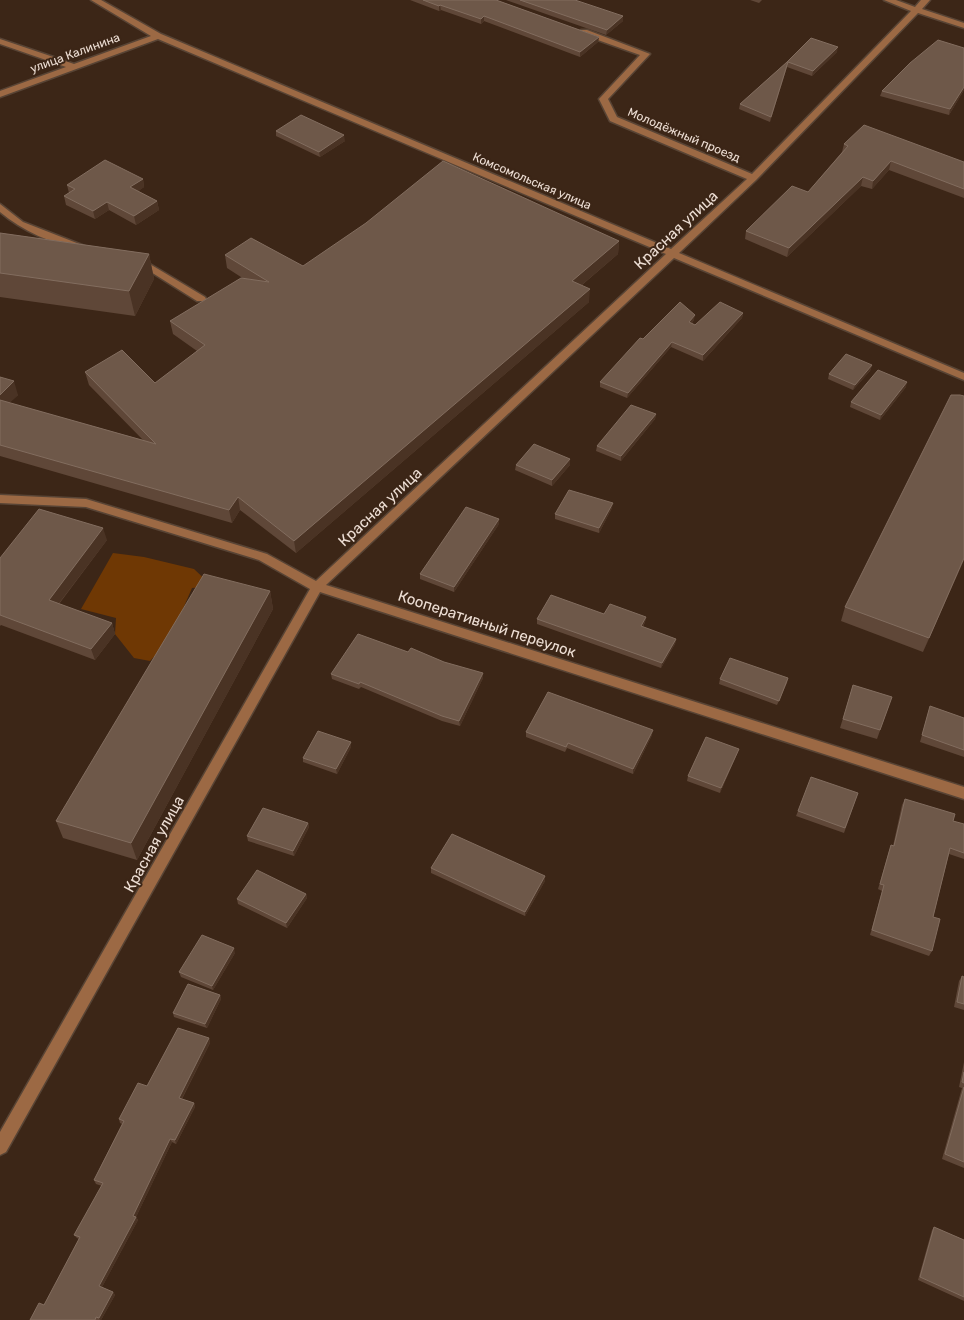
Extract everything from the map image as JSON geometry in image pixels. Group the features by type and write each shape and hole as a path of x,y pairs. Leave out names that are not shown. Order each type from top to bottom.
{"street":[{"name":"Комсомольская улица","path":"95,0 158,36 964,377"},
{"path":"888,0 964,26"},
{"name":"Красная улица","path":"0,1147 317,587 753,178 926,0"},
{"name":"Молодёжный проезд","path":"574,29 646,54 603,100 614,119 753,178"},
{"name":"улица Калинина","path":"0,94 158,36"},
{"path":"0,42 74,67"},
{"path":"0,207 20,224 72,245 90,249"},
{"path":"126,256 135,258 201,299"},
{"name":"Кооперативный переулок","path":"0,499 86,503 263,557 317,587 964,793"}],"shaded area":[{"path":"113,553 144,557 194,569 212,586 192,588 169,641 150,661 134,658 115,634 116,618 81,609"}],"building":[{"path":"423,0 496,0 599,37 580,52 484,16 481,19"},
{"path":"520,0 575,0 623,16 607,30"},
{"path":"811,38 838,47 813,71 788,62 771,117 740,104 787,62"},
{"path":"938,40 964,48 964,87 950,109 882,91 910,63"},
{"path":"301,115 344,135 319,152 276,131"},
{"path":"864,125 964,162 964,189 891,161 873,181 863,177 789,248 746,231 792,186 808,192 848,146 844,144"},
{"path":"105,160 143,179 130,187 157,201 134,216 107,202 93,211 64,196 75,189 67,185"},
{"path":"443,161 619,241 572,281 590,289 294,541 238,497 229,510 0,445 0,400 156,444 85,372 122,350 155,383 205,345 170,321 241,278 269,282 225,255 251,238 303,266 366,223"},
{"path":"0,233 149,254 129,291 0,273"},
{"path":"680,302 695,315 689,322 695,325 720,302 743,313 703,355 672,342 628,393 600,382 640,338 643,339"},
{"path":"846,354 872,365 855,385 829,374"},
{"path":"878,370 907,382 881,415 851,402"},
{"path":"0,377 14,381 0,395"},
{"path":"951,395 964,396 964,558 929,638 845,607"},
{"path":"631,405 656,414 621,456 597,446"},
{"path":"534,444 570,459 552,480 516,465"},
{"path":"569,490 613,503 599,528 555,514"},
{"path":"466,507 499,519 454,587 420,574"},
{"path":"39,509 103,528 49,600 112,623 91,649 0,615 0,558"},
{"path":"204,574 270,591 131,843 56,821"},
{"path":"551,595 604,614 610,604 646,617 641,626 676,639 662,663 537,619"},
{"path":"358,634 408,652 411,648 444,662 483,673 459,721 442,716 360,682 359,684 331,674"},
{"path":"730,658 788,678 779,701 720,679"},
{"path":"853,685 892,697 880,730 843,719"},
{"path":"548,692 653,730 633,769 568,743 566,747 526,732"},
{"path":"930,706 964,718 964,750 922,735"},
{"path":"318,731 351,742 336,769 303,758"},
{"path":"706,737 739,749 721,788 688,776"},
{"path":"811,777 858,793 845,828 798,811"},
{"path":"905,799 955,814 953,821 964,824 964,853 950,848 933,917 940,919 932,951 872,930 884,885 880,884 891,845 894,846"},
{"path":"263,808 308,823 293,851 247,836"},
{"path":"452,834 545,876 525,912 431,868"},
{"path":"257,870 306,894 286,923 237,899"},
{"path":"202,935 234,948 212,986 179,972"},
{"path":"962,976 964,977 964,1004 957,1002"},
{"path":"188,984 220,995 205,1024 173,1013"},
{"path":"178,1028 209,1038 179,1098 194,1103 175,1140 170,1139 133,1216 136,1217 99,1286 113,1292 99,1318 96,1317 95,1320 30,1320 39,1303 44,1305 80,1237 74,1235 103,1183 94,1180 124,1121 119,1119 138,1083 147,1086"},
{"path":"964,1087 964,1162 945,1154"},
{"path":"934,1227 964,1240 964,1297 920,1277"}]}
